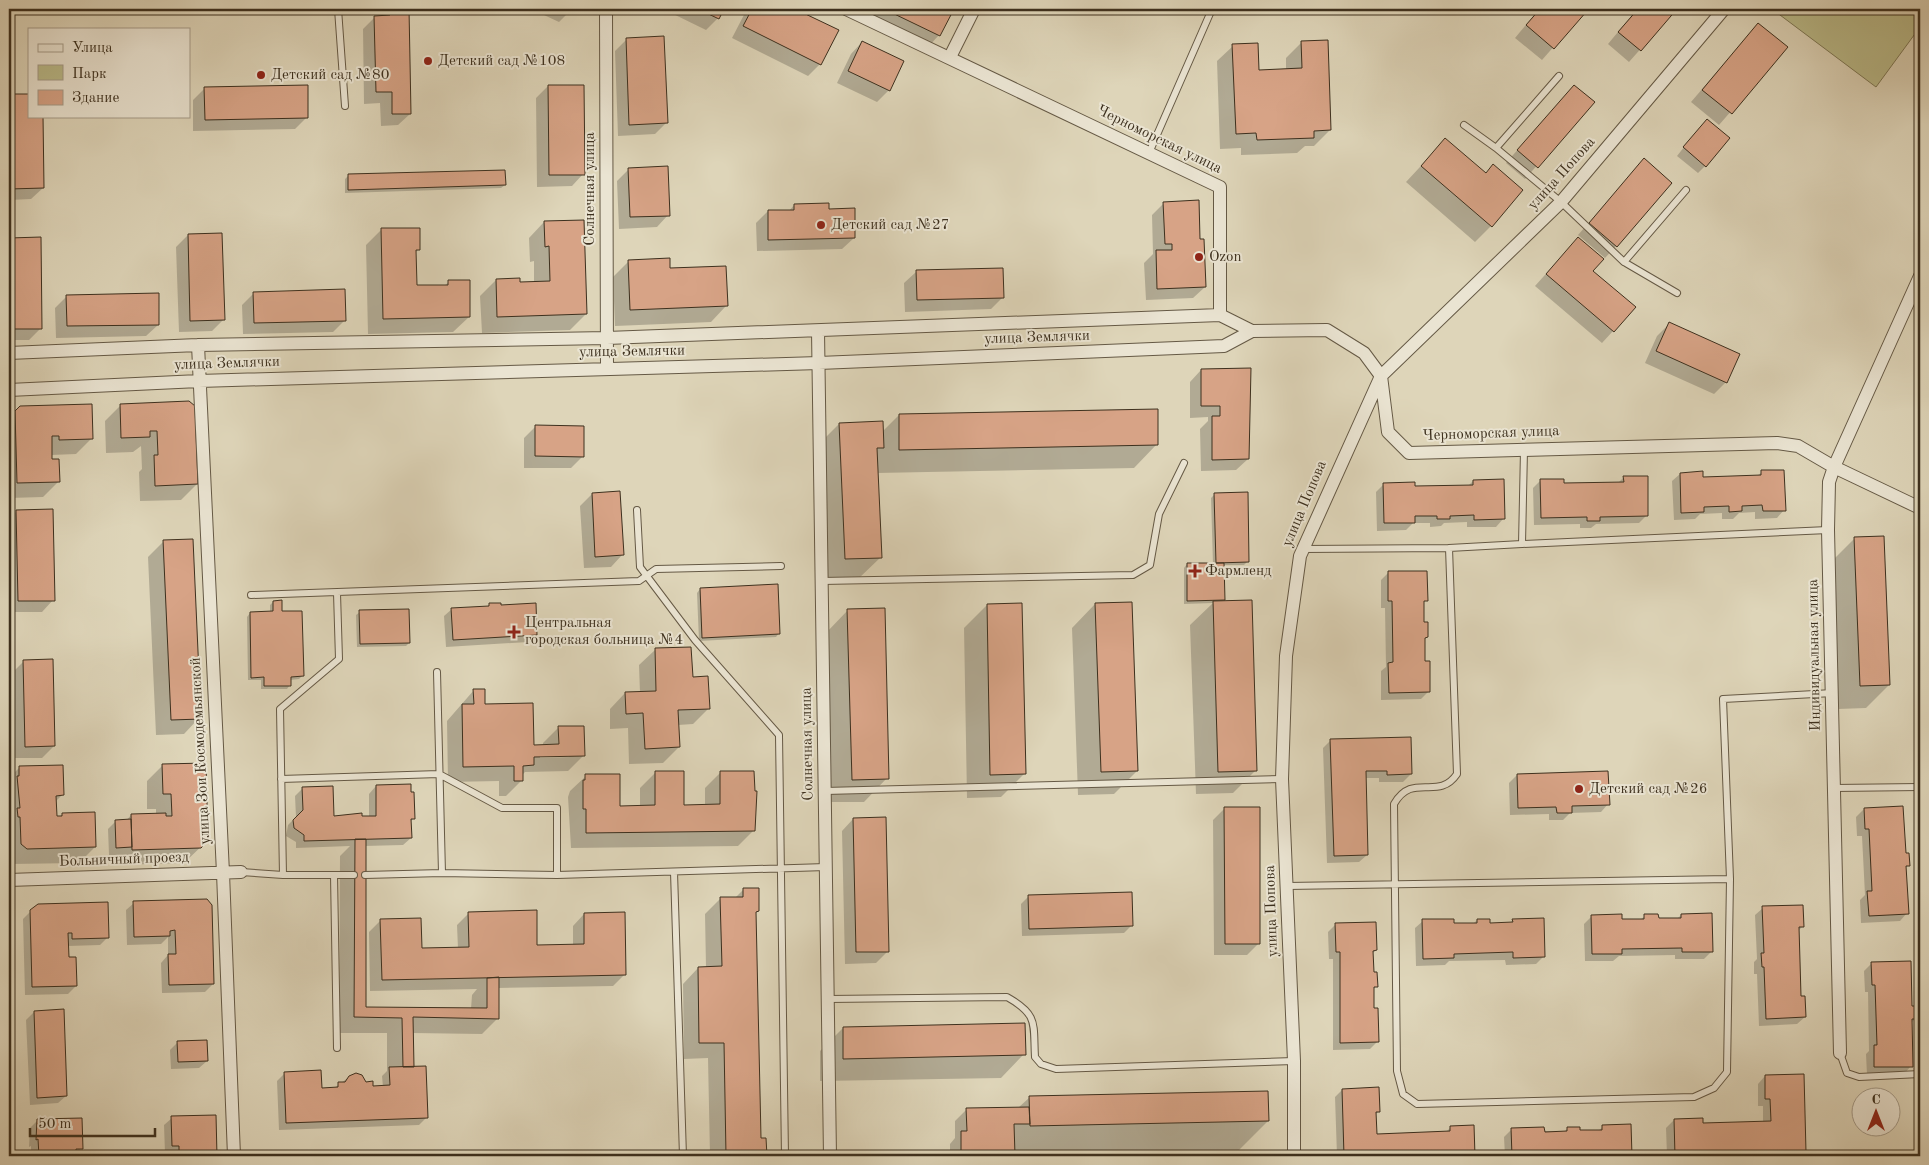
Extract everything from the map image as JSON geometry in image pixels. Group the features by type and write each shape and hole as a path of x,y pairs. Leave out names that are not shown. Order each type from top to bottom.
{"street":[{"name":"Солнечная улица","path":"606,9 607,368"},
{"name":"Черноморская улица","path":"846,9 1220,186 1220,315 1252,331 1327,330 1364,353 1381,376 1388,432 1409,453 1777,443 1798,446 1834,467 1920,508"},
{"path":"950,57 974,9"},
{"name":"улица Попова","path":"1294,1156 1294,1061 1282,779 1286,656 1300,556 1381,376 1561,202 1724,9"},
{"name":"Индивидуальная улица","path":"1840,1053 1828,530 1829,482 1920,276"},
{"name":"улица Землячки","path":"9,353 198,344 607,338 1220,315"},
{"name":"Солнечная улица","path":"818,331 830,1156"},
{"name":"улица Землячки","path":"9,390 199,381 819,363 1224,346 1252,331"},
{"name":"улица Зои Космодемьянской","path":"198,344 223,873 234,1156"},
{"name":"Больничный проезд","path":"9,880 241,872"}],"lane":[{"path":"338,9 345,106"},
{"path":"1149,153 1212,9"},
{"path":"1496,148 1560,76"},
{"path":"1464,125 1496,148 1561,202 1624,262 1678,293"},
{"path":"1624,262 1686,190"},
{"path":"1522,544 1524,450"},
{"path":"822,581 1133,575 1150,565 1159,514 1184,463"},
{"path":"637,510 640,567 695,640 779,735 785,1156"},
{"path":"1303,549 1449,548 1828,530"},
{"path":"1449,548 1457,774 1451,783 1442,787 1410,788 1401,792 1394,804 1397,1071 1403,1094 1417,1104 1694,1097 1714,1088 1727,1072 1730,879 1723,699 1832,693"},
{"path":"251,595 639,581 656,570 781,566"},
{"path":"283,875 280,709 339,659 337,593"},
{"path":"437,672 442,873"},
{"path":"281,779 439,774 502,808 557,808 557,875"},
{"path":"825,791 1282,779"},
{"path":"1834,788 1920,787"},
{"path":"365,875 442,873 557,875 826,868"},
{"path":"241,872 283,875 354,875"},
{"path":"674,872 683,1156"},
{"path":"334,875 337,1048"},
{"path":"1287,886 1730,879"},
{"path":"828,998 1007,997 1024,1007 1033,1021 1035,1057 1041,1064 1056,1068 1294,1061"},
{"path":"1840,1053 1847,1073 1859,1077 1920,1074"}],"green space":[{"path":"1772,9 1920,9 1920,27 1876,87"}],"building":[{"path":"390,9 409,9 411,114 392,114 392,92 376,92 374,16 390,15"},
{"path":"698,9 724,9 719,19"},
{"path":"752,9 795,9 839,30 821,65 743,26"},
{"path":"884,9 954,9 940,36"},
{"path":"1540,9 1584,9 1587,11 1554,49 1526,25"},
{"path":"1638,9 1677,9 1641,51 1618,32"},
{"path":"1758,23 1788,47 1732,114 1702,90"},
{"path":"664,36 668,123 629,125 626,38"},
{"path":"1328,40 1331,130 1314,131 1314,138 1257,140 1256,133 1236,134 1232,44 1258,43 1259,70 1302,68 1301,41"},
{"path":"862,41 904,61 890,91 848,71"},
{"path":"308,85 308,118 205,120 204,87"},
{"path":"548,85 584,85 585,175 549,175"},
{"path":"1574,85 1595,102 1538,168 1517,150"},
{"path":"9,94 28,94 28,118 43,118 44,188 9,189"},
{"path":"1707,119 1730,138 1706,167 1683,147"},
{"path":"1445,138 1486,173 1493,164 1523,190 1492,227 1421,166"},
{"path":"1644,158 1672,183 1617,247 1589,223"},
{"path":"668,166 670,216 630,217 628,168"},
{"path":"505,170 506,185 348,190 348,174"},
{"path":"1199,200 1200,239 1204,239 1206,287 1157,289 1156,250 1172,250 1172,244 1165,244 1163,202"},
{"path":"829,203 829,209 855,208 855,238 768,240 768,210 794,210 794,204"},
{"path":"584,220 587,314 497,317 496,279 520,278 520,282 550,281 549,246 545,247 544,221"},
{"path":"381,228 420,228 420,250 416,250 417,285 448,285 448,280 470,280 470,317 383,319"},
{"path":"222,233 225,320 190,321 188,234"},
{"path":"41,237 42,329 10,329 9,238"},
{"path":"1578,237 1604,259 1593,271 1636,307 1614,332 1546,274"},
{"path":"670,258 670,268 726,266 728,306 630,310 628,260"},
{"path":"1003,268 1004,298 917,300 916,270"},
{"path":"345,289 346,321 254,323 253,292"},
{"path":"159,293 159,325 67,326 66,295"},
{"path":"1669,322 1740,354 1727,383 1656,351"},
{"path":"1251,368 1249,459 1212,460 1212,416 1220,416 1220,406 1201,406 1201,369"},
{"path":"189,401 195,406 198,484 155,486 154,455 158,455 157,431 150,431 150,437 121,438 120,404"},
{"path":"92,404 93,439 59,440 59,436 52,436 52,459 59,459 60,482 17,483 15,411 20,406"},
{"path":"1158,409 1158,445 899,450 899,414"},
{"path":"883,421 884,448 877,448 882,558 845,559 839,423"},
{"path":"535,425 584,426 584,457 535,456"},
{"path":"1761,470 1784,470 1786,511 1763,511 1762,505 1742,506 1742,511 1729,512 1729,506 1704,507 1704,512 1681,513 1680,473 1703,471 1703,477 1761,475"},
{"path":"1623,476 1648,476 1648,516 1600,517 1600,521 1587,521 1587,517 1541,518 1540,479 1564,479 1564,483 1624,482"},
{"path":"1504,479 1505,519 1474,520 1474,515 1450,516 1450,519 1437,519 1437,516 1415,516 1415,523 1384,523 1383,483 1415,482 1415,486 1473,485 1473,480"},
{"path":"620,491 624,555 595,557 592,493"},
{"path":"1248,492 1249,562 1216,563 1214,493"},
{"path":"53,509 55,601 18,601 16,510"},
{"path":"1884,536 1890,685 1860,686 1854,537"},
{"path":"193,539 201,719 171,720 163,540"},
{"path":"1187,563 1224,563 1225,600 1187,601"},
{"path":"1388,571 1427,571 1428,601 1424,601 1424,622 1428,622 1428,637 1425,638 1425,661 1430,661 1430,692 1389,693 1388,663 1393,662 1392,601 1388,601"},
{"path":"778,584 780,634 702,638 700,588"},
{"path":"282,600 282,611 302,611 304,676 291,677 291,686 264,686 264,677 251,678 250,612 273,611 273,601"},
{"path":"1252,600 1257,771 1218,772 1213,601"},
{"path":"1132,602 1138,771 1101,772 1095,603"},
{"path":"489,603 501,603 501,605 536,603 537,635 453,640 451,608 489,606"},
{"path":"1022,603 1026,774 990,775 987,604"},
{"path":"885,608 889,779 852,780 847,609"},
{"path":"409,609 410,643 360,644 359,610"},
{"path":"691,647 693,677 708,676 710,709 678,710 680,747 645,749 643,713 626,714 625,692 656,691 655,648"},
{"path":"53,659 55,746 25,747 23,660"},
{"path":"473,689 485,689 485,704 533,703 534,745 559,744 558,726 584,726 585,756 534,757 534,765 523,766 523,781 514,781 514,766 463,767 462,704 474,704"},
{"path":"1411,737 1412,774 1387,775 1387,771 1366,771 1368,855 1334,856 1330,739"},
{"path":"206,763 208,841 201,848 132,850 131,814 166,813 166,816 172,816 171,794 163,794 162,764"},
{"path":"63,765 64,795 56,796 57,816 62,816 62,813 95,812 96,847 27,849 21,844 20,817 18,817 17,808 20,808 17,776 19,776 19,766"},
{"path":"655,771 684,771 684,805 720,804 720,771 754,771 755,791 757,791 755,831 586,833 586,809 583,809 583,780 585,780 585,774 620,774 620,806 655,805"},
{"path":"1608,771 1610,805 1572,806 1572,813 1557,813 1556,807 1518,808 1517,774"},
{"path":"411,784 411,792 414,792 415,819 411,819 412,838 304,841 304,835 294,828 293,820 303,810 302,787 333,786 334,816 362,813 362,816 376,816 376,785"},
{"path":"1903,806 1906,853 1909,853 1910,866 1906,866 1909,914 1869,916 1867,891 1872,891 1869,829 1865,829 1864,808"},
{"path":"1224,807 1260,807 1260,944 1225,944"},
{"path":"886,817 889,952 856,952 853,818"},
{"path":"131,819 132,847 116,848 115,820"},
{"path":"355,839 366,839 366,1007 487,1008 487,978 499,977 499,1019 413,1017 414,1067 403,1067 402,1018 354,1017"},
{"path":"743,888 759,888 759,911 756,912 761,1138 766,1138 767,1156 726,1155 724,1043 699,1043 698,967 722,966 720,897 743,897"},
{"path":"1132,892 1133,926 1029,929 1028,895"},
{"path":"207,899 212,905 214,984 169,985 168,954 176,954 175,930 170,931 170,936 134,937 133,901"},
{"path":"108,902 109,938 72,939 72,933 68,933 69,957 76,957 77,986 32,987 30,910 38,904"},
{"path":"1803,905 1804,927 1799,927 1801,996 1805,996 1806,1017 1766,1019 1764,967 1762,967 1761,953 1764,953 1762,906"},
{"path":"537,910 537,945 584,944 584,913 625,912 626,975 382,980 380,919 421,918 422,948 469,947 468,912"},
{"path":"1712,913 1713,952 1682,952 1682,948 1622,949 1622,954 1592,954 1591,915 1622,914 1622,919 1644,919 1644,914 1658,914 1659,918 1681,918 1681,914"},
{"path":"1544,918 1545,957 1513,958 1513,952 1454,954 1454,958 1423,959 1422,919 1454,919 1454,923 1477,923 1477,919 1490,919 1490,923 1513,922 1512,919"},
{"path":"1376,922 1377,950 1373,951 1374,972 1377,972 1378,987 1374,987 1374,1008 1378,1008 1379,1042 1340,1043 1340,952 1336,952 1335,923"},
{"path":"1911,961 1912,1006 1916,1006 1916,1019 1912,1019 1913,1067 1874,1067 1874,1045 1877,1045 1875,985 1872,985 1871,962"},
{"path":"64,1009 67,1096 37,1098 34,1011"},
{"path":"1025,1023 1026,1055 843,1059 843,1027"},
{"path":"207,1040 208,1061 178,1062 177,1041"},
{"path":"426,1066 428,1118 286,1123 284,1072 321,1070 322,1088 338,1087 338,1082 345,1082 349,1076 356,1073 362,1075 366,1082 373,1081 373,1086 390,1085 389,1067"},
{"path":"1804,1074 1806,1152 1675,1156 1674,1119 1703,1118 1703,1123 1771,1121 1770,1099 1765,1099 1765,1075"},
{"path":"1379,1087 1380,1112 1376,1112 1377,1134 1450,1131 1450,1126 1474,1125 1475,1156 1344,1156 1342,1089"},
{"path":"1268,1091 1269,1121 1030,1126 1029,1096"},
{"path":"1029,1107 1030,1124 1014,1124 1015,1155 961,1156 961,1131 967,1131 966,1108"},
{"path":"216,1115 217,1156 179,1156 179,1146 172,1146 171,1116"},
{"path":"82,1118 83,1149 76,1149 76,1156 39,1156 38,1139 36,1140 37,1119"},
{"path":"1631,1124 1632,1156 1512,1156 1511,1128 1544,1127 1545,1132 1567,1131 1567,1127 1580,1127 1580,1130 1602,1130 1602,1125"}],"place":[{"name":"Детский сад №108","path":"428,61"},
{"name":"Детский сад №80","path":"261,75"},
{"name":"Детский сад №27","path":"821,225"},
{"name":"Ozon","path":"1199,257"},
{"name":"Фармленд","path":"1195,571"},
{"name":"Центральная городская больница №4","path":"514,632"},
{"name":"Детский сад №26","path":"1579,789"}]}
